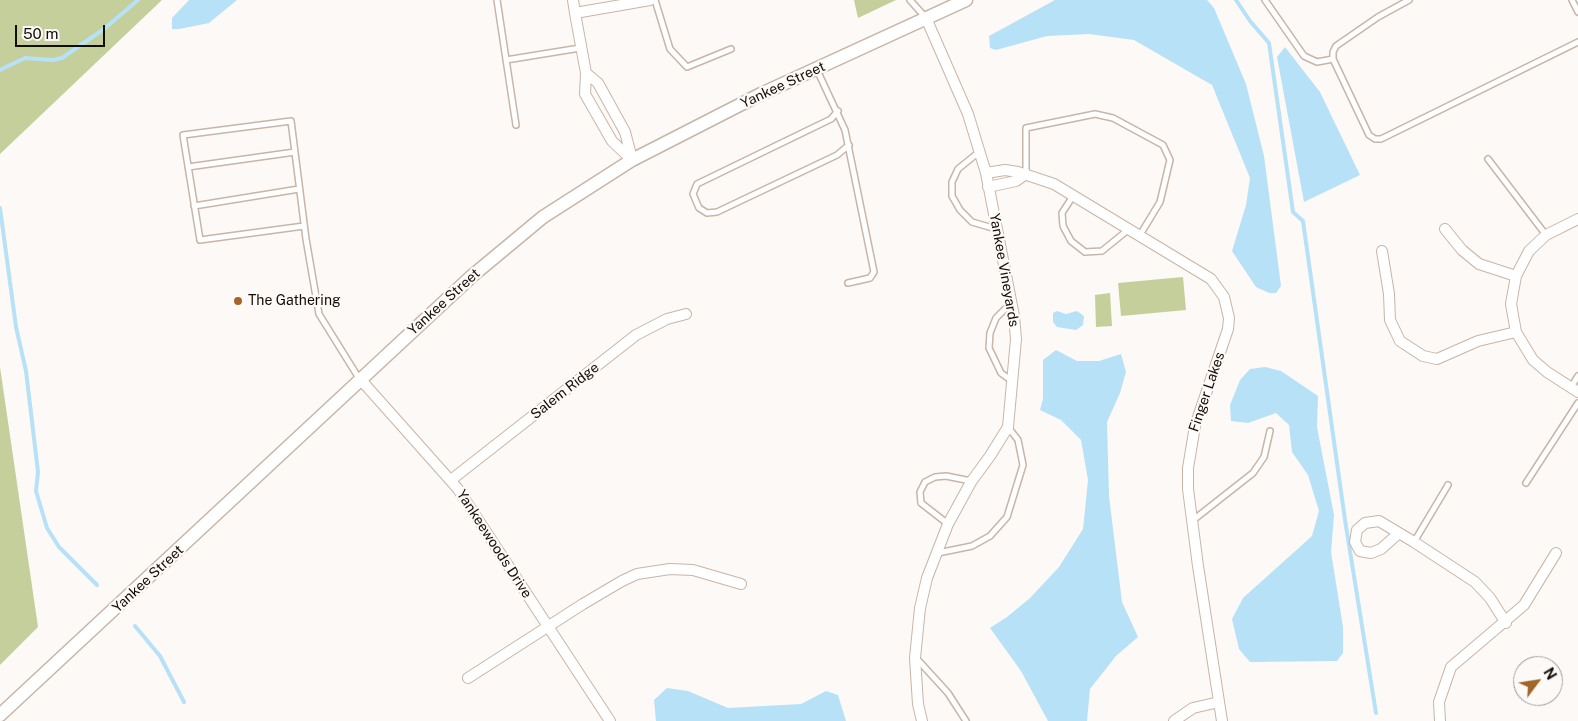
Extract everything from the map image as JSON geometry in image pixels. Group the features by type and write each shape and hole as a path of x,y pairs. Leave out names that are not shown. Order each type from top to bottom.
{"street":[{"path":"573,0 580,48 586,73 585,94 612,141 632,160"},
{"path":"575,13 650,0"},
{"name":"Yankee Street","path":"0,716 472,276 543,217 632,160 761,94 966,0"},
{"name":"Yankee Vineyards","path":"922,721 918,704 915,658 920,608 927,578 948,524 971,482 1008,427 1016,338 986,173 966,107 926,18"},
{"path":"586,73 598,84 626,132 632,160"},
{"name":"Finger Lakes","path":"986,173 1005,170 1026,174 1054,184 1211,279 1224,297 1228,307 1228,329 1195,426 1190,447 1188,489 1222,721"},
{"path":"988,187 1016,181 1026,174"},
{"path":"1575,389 1547,372 1533,360 1516,332 1511,304 1516,276 1529,251 1546,234 1578,219"},
{"path":"1445,229 1462,250 1479,264 1516,276"},
{"path":"1382,251 1389,294 1390,320 1400,341 1423,356 1437,359 1478,341 1516,332"},
{"name":"Salem Ridge","path":"451,480 636,335 667,319 686,314"},
{"name":"Yankeewoods Drive","path":"361,380 451,480 610,721"},
{"path":"1399,533 1475,582 1490,598 1506,623"},
{"path":"1440,721 1439,702 1451,667 1464,654 1506,623 1524,605 1556,553"},
{"path":"468,678 622,581 654,570 693,570 740,584"},
{"path":"1174,721 1192,708 1219,702"}],"lane":[{"path":"497,0 516,125"},
{"path":"655,0 670,50 687,67 731,49"},
{"path":"910,0 926,18"},
{"path":"1265,0 1304,56 1317,62 1333,59"},
{"path":"1392,0 1397,6"},
{"path":"1409,0 1336,46 1332,52 1333,59 1369,134 1375,139 1381,139 1578,42"},
{"path":"1572,0 1578,12"},
{"path":"506,60 580,48"},
{"path":"816,69 838,111 849,145 874,272 870,278 848,283"},
{"path":"838,111 831,119 697,184 693,194 699,208 706,213 717,212 837,155 849,145"},
{"path":"1026,174 1026,128 1095,114 1113,118 1163,145 1170,160 1160,202 1140,235"},
{"path":"304,226 200,240 183,135 291,121 304,226 318,314 361,380"},
{"path":"188,167 295,152"},
{"path":"979,152 958,170 952,182 952,196 960,210 972,222 996,229"},
{"path":"1488,159 1546,234"},
{"path":"194,206 299,189"},
{"path":"1074,195 1062,213 1063,226 1071,240 1085,252 1102,251 1129,229"},
{"path":"1011,303 996,318 990,333 989,348 1000,374 1012,381"},
{"path":"1575,389 1578,376"},
{"path":"1526,483 1578,403"},
{"path":"938,553 972,546 990,536 1007,517 1023,465 1018,440 1008,427"},
{"path":"1192,522 1252,473 1264,457 1270,431"},
{"path":"948,524 921,503 920,492 925,482 935,476 971,482"},
{"path":"1414,542 1448,486"},
{"path":"915,658 948,693 966,721"}],"green space":[{"path":"0,0 162,0 0,154"},
{"path":"854,0 896,0 858,18"},
{"path":"1183,277 1186,310 1121,316 1118,283"},
{"path":"1110,293 1112,326 1096,327 1095,295"},
{"path":"0,367 38,627 0,665"}],"water":[{"path":"189,0 237,0 209,23 172,29 172,18"},
{"path":"1055,0 1207,0 1214,8 1246,84 1264,156 1281,286 1276,293 1269,293 1256,287 1232,251 1246,205 1250,178 1212,85 1134,40 1089,34 1047,36 996,50 990,48 989,36"},
{"path":"1285,47 1320,92 1360,175 1304,202 1277,57"},
{"path":"1057,311 1066,314 1077,311 1084,316 1083,325 1076,330 1057,327 1053,322 1053,313"},
{"path":"1056,350 1077,361 1099,361 1121,354 1126,372 1120,393 1107,422 1109,496 1122,602 1138,637 1116,656 1090,689 1087,721 1048,721 1021,671 990,628 1030,598 1059,567 1083,529 1088,480 1081,440 1061,420 1040,410 1043,399 1043,360"},
{"path":"1265,367 1281,371 1318,396 1317,427 1334,515 1331,552 1343,627 1343,653 1337,661 1250,662 1239,649 1232,619 1243,598 1312,536 1319,511 1308,475 1292,452 1289,425 1276,413 1248,423 1231,421 1230,405 1240,380 1250,369"},
{"path":"667,688 688,691 728,708 801,704 826,691 838,695 846,721 656,721 654,700"}],"waterway":[{"path":"0,70 25,58 53,60 62,58 104,29 138,0"},
{"path":"1236,0 1250,21 1269,43 1293,212 1303,221 1345,520 1376,713"},
{"path":"0,208 16,327 26,371 38,472 36,491 47,528 59,547 97,585"},
{"path":"135,626 160,656 184,702"}],"place":[{"name":"The Gathering","path":"238,301"}]}
